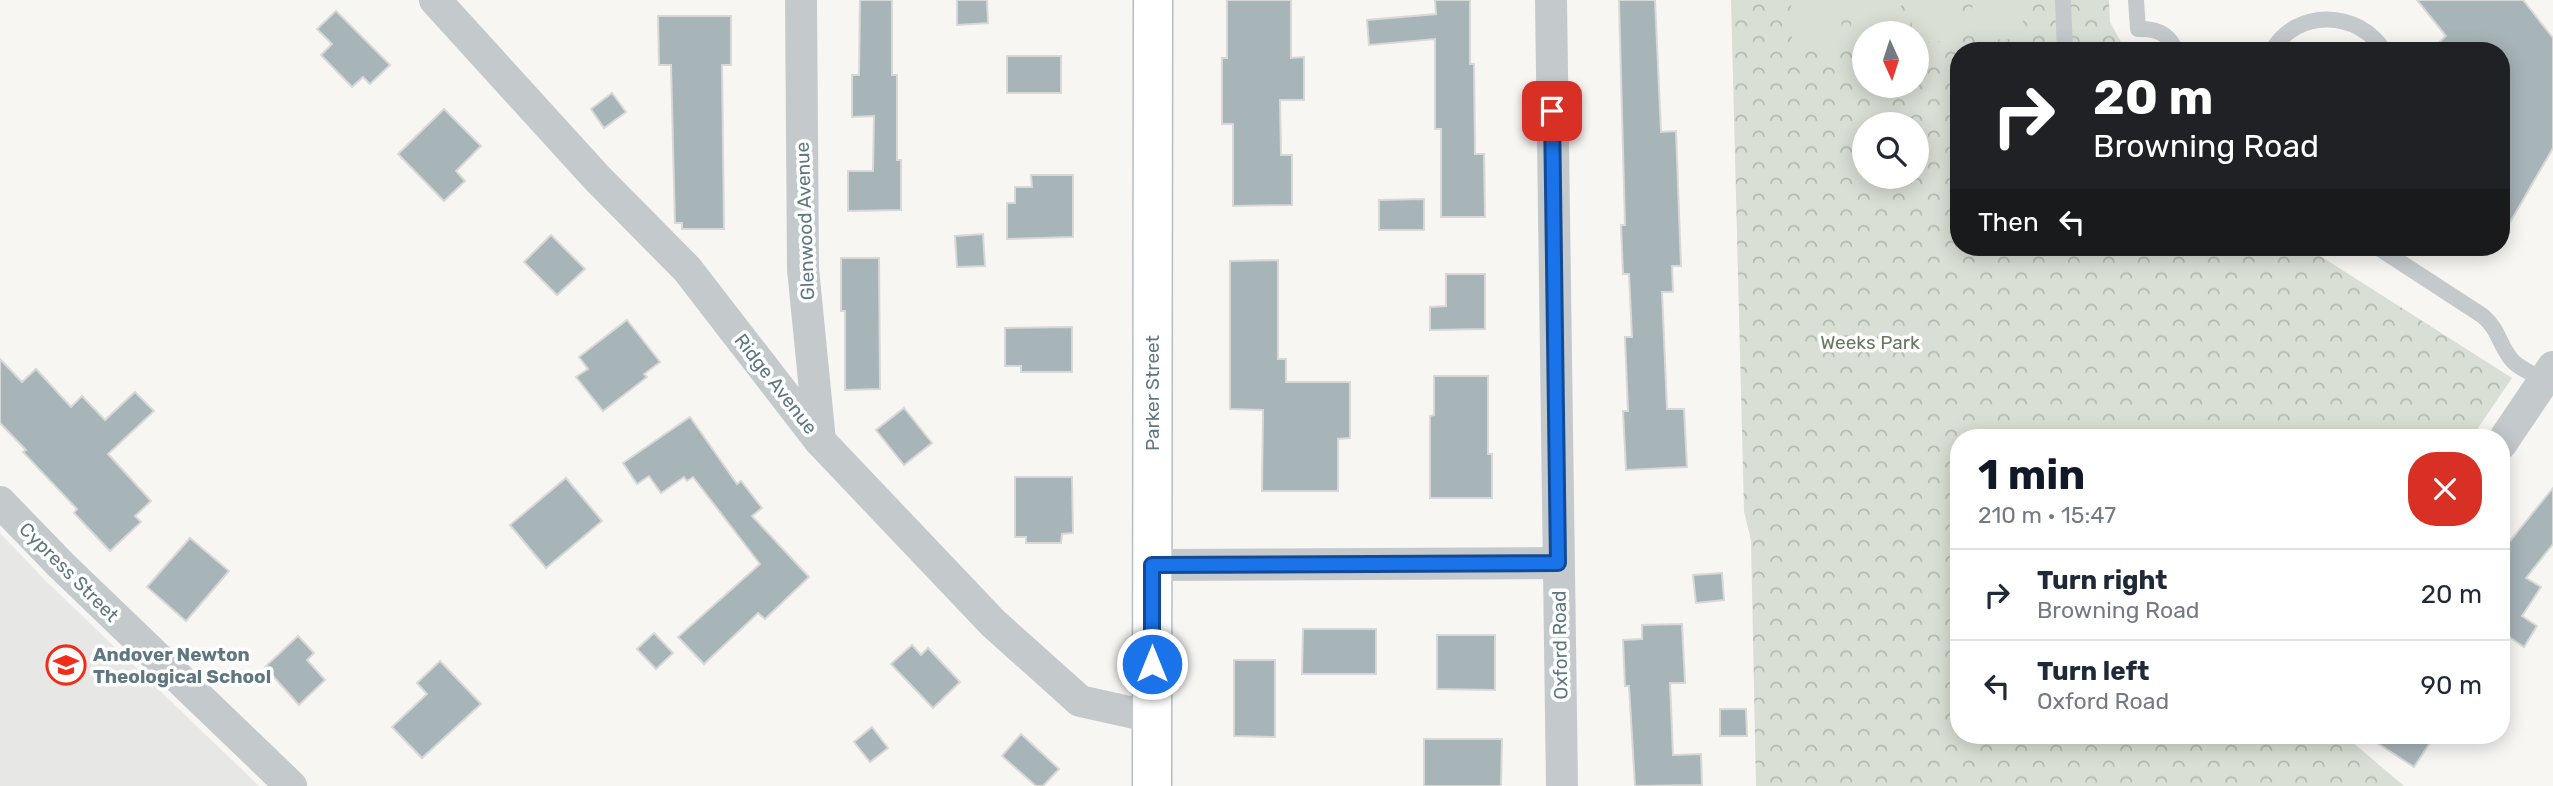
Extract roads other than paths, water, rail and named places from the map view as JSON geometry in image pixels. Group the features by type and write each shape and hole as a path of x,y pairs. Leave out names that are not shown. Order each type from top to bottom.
{"main road":[{"name":"Parker Street","path":"1152,786 1153,0"}],"street":[{"name":"Ridge Avenue","path":"435,0 590,170 687,269 820,440 993,623 1080,701 1152,717"},
{"name":"Glenwood Avenue","path":"801,0 803,269 820,440"},
{"name":"Oxford Road","path":"1551,0 1562,786"},
{"path":"2510,432 2550,378"},
{"name":"Cypress Street","path":"0,502 61,565 291,786"},
{"path":"1152,565 1558,563"}],"lane":[{"path":"2063,0 2065,42"},
{"path":"2136,0 2138,29 2152,28 2166,34 2171,42"},
{"path":"2278,42 2293,28 2321,19 2336,19 2357,26 2377,42"},
{"path":"2392,256 2483,316 2494,326 2514,362 2550,378"}],"place":[{"name":"Andover Newton Theological School","path":"66,665"}],"park label":[{"name":"Weeks Park","path":"1870,342"}]}
